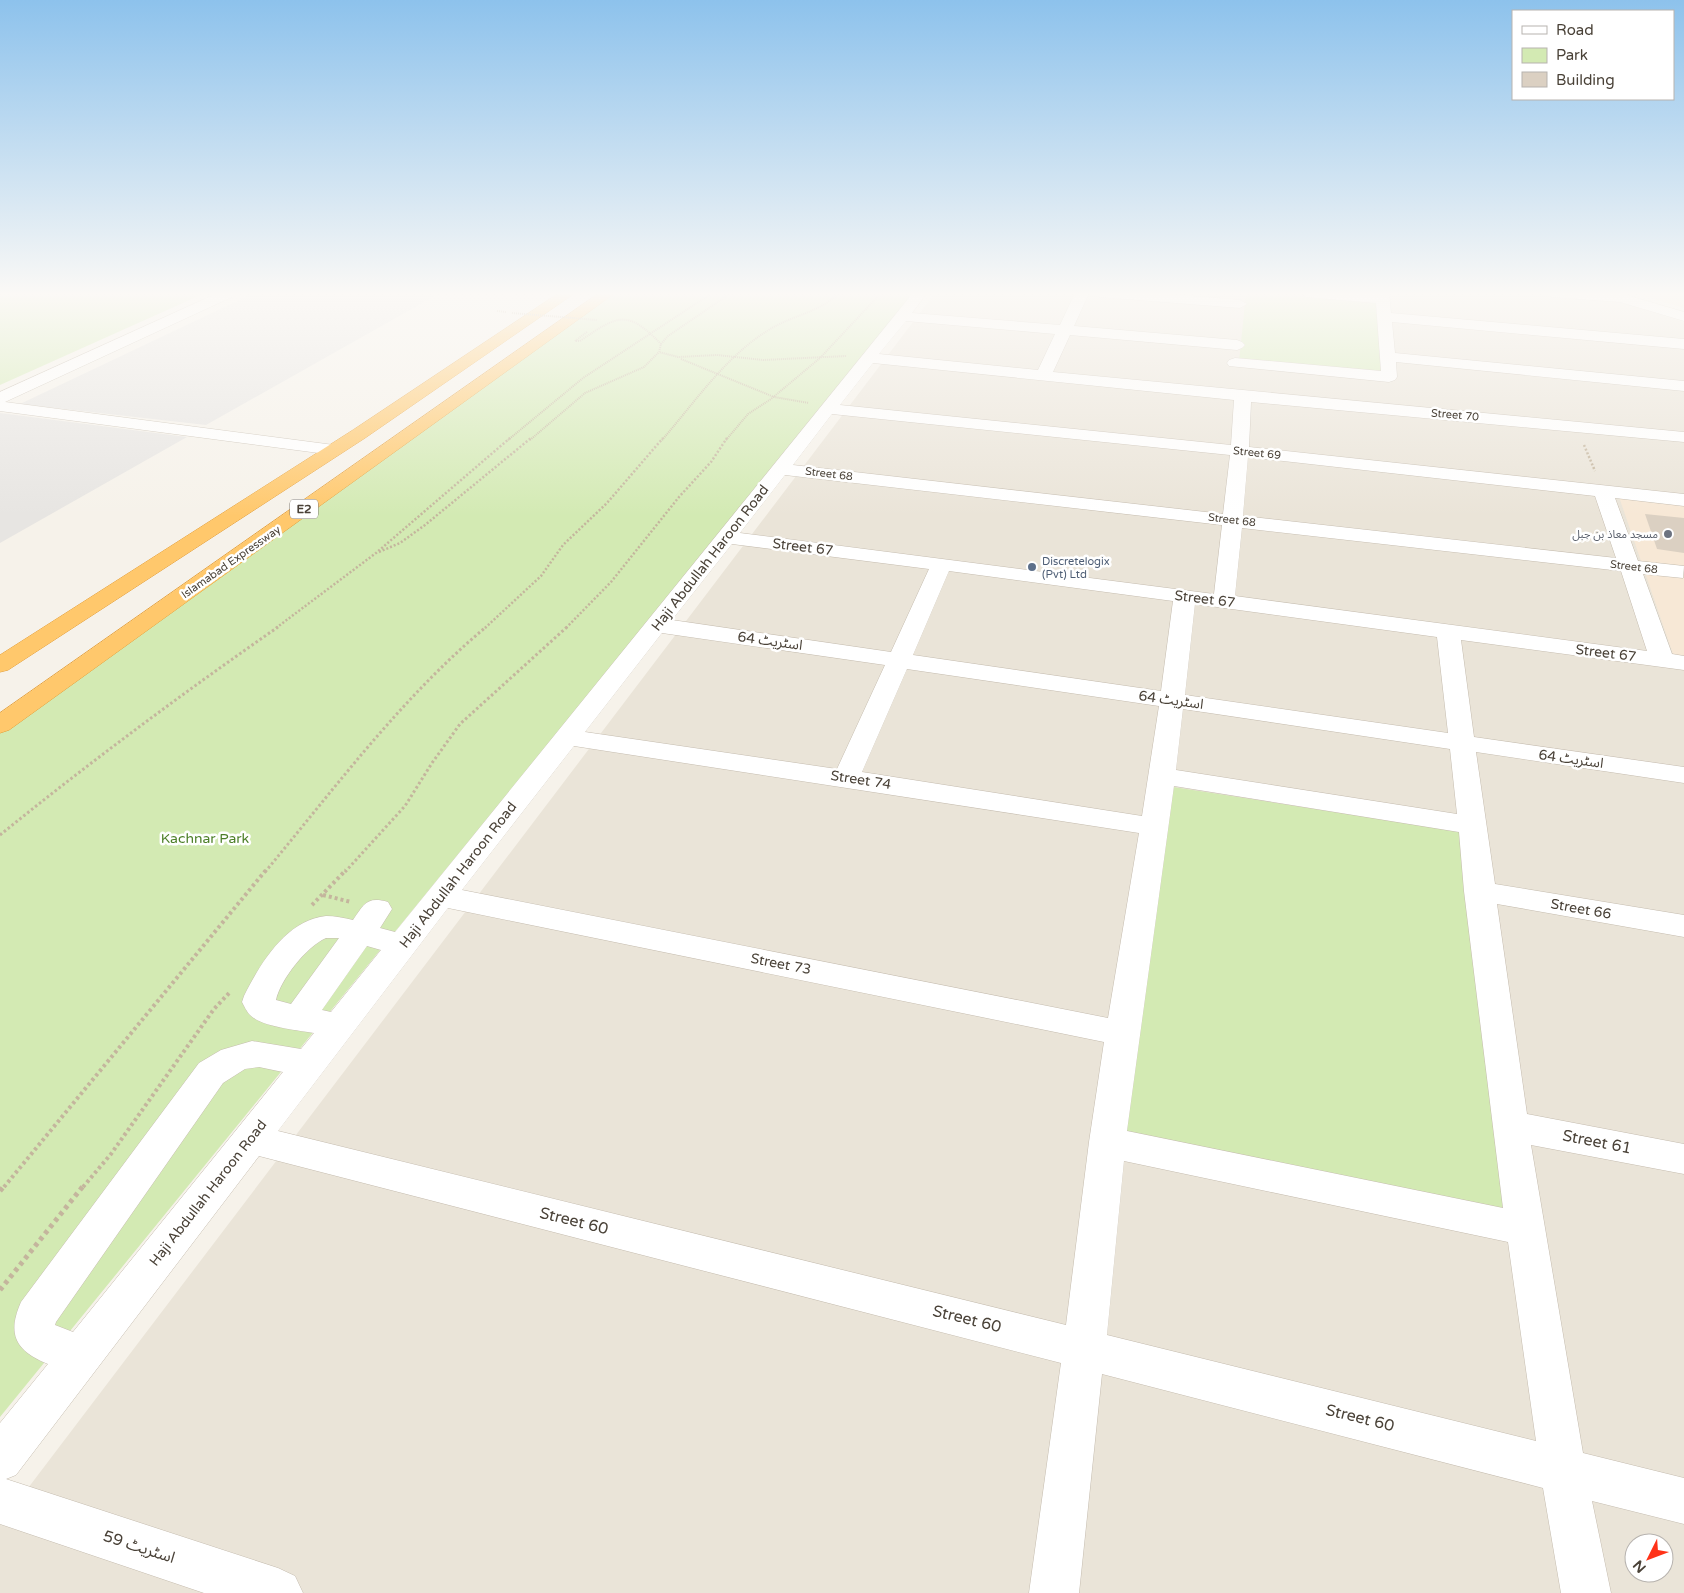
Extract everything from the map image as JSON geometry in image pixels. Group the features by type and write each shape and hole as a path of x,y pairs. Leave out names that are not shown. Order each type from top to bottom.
{"highway":[{"name":"E2","path":"0,665 334,450 457,367"},
{"name":"Islamabad Expressway","path":"0,726 504,367"}],"street":[{"path":"0,398 67,367"},
{"name":"Haji Abdullah Haroon Road","path":"0,1460 441,896 862,367"},
{"name":"Street 70","path":"959,367 1238,396 1684,437"},
{"path":"1042,376 1046,367"},
{"path":"1224,602 1231,520 1240,451 1235,367"},
{"path":"1275,367 1389,377"},
{"path":"1388,367 1393,409"},
{"path":"1493,367 1684,386"},
{"path":"0,406 334,450"},
{"name":"Street 69","path":"830,408 1684,500"},
{"name":"Street 68","path":"780,469 1683,572"},
{"path":"1603,490 1662,660"},
{"name":"Street 67","path":"725,537 1684,663"},
{"path":"846,778 942,564"},
{"path":"1054,1593 1107,1142 1162,776 1185,597"},
{"name":"اسٹریٹ 64","path":"657,625 1684,775"},
{"path":"1448,632 1479,892 1510,1126 1563,1470 1586,1593"},
{"name":"Street 74","path":"568,737 1153,826"},
{"path":"1162,776 1472,825"},
{"name":"Street 66","path":"1479,892 1684,926"},
{"name":"Street 73","path":"441,896 1122,1033"},
{"path":"340,1026 299,1018 263,1008 259,1004 259,997 266,983 300,940 307,934 326,927 369,921 402,946"},
{"path":"299,1018 369,921"},
{"path":"82,1354 44,1342 37,1337 32,1325 36,1315 210,1073 224,1064 251,1054 310,1064"},
{"name":"Street 61","path":"1510,1126 1684,1159"},
{"name":"Street 60","path":"250,1140 1084,1348 1684,1501"},
{"path":"1107,1142 1525,1229"},
{"name":"اسٹریٹ 59","path":"0,1501 278,1593"}],"path":[{"path":"0,835 188,690 312,603 376,553 568,390 601,367"},
{"path":"376,553 400,542 425,525 585,393 643,367"},
{"path":"700,367 774,397 830,408"},
{"path":"0,1191 394,716 451,656 505,611 541,576 563,545 607,503 726,367"},
{"path":"310,908 368,848 405,806 432,763 460,724 560,634 611,582 711,462 748,414 774,397 809,367"},
{"path":"1576,426 1603,490"},
{"path":"0,1290 64,1208 112,1154 214,1009 237,985"}],"shaded area":[{"path":"97,367 308,367 206,425 20,404"},
{"path":"879,367 1684,367 1684,1593 0,1593 0,1525"},
{"path":"0,413 187,437 0,543"},
{"path":"1619,497 1684,503 1684,658 1674,657"}],"green space":[{"path":"0,367 39,367 0,385"},
{"name":"Kachnar Park","path":"507,367 854,367 0,1417 0,732"},
{"path":"1294,367 1383,367 1383,376"},
{"path":"1173,787 1464,832 1508,1218 1124,1135"}],"building":[{"name":"مسجد معاذ بن جبل","path":"1645,514 1684,518 1684,553 1657,549"}],"place":[{"name":"مسجد معاذ بن جبل","path":"1668,534"},
{"name":"Discretelogix (Pvt) Ltd","path":"1032,567"}]}
